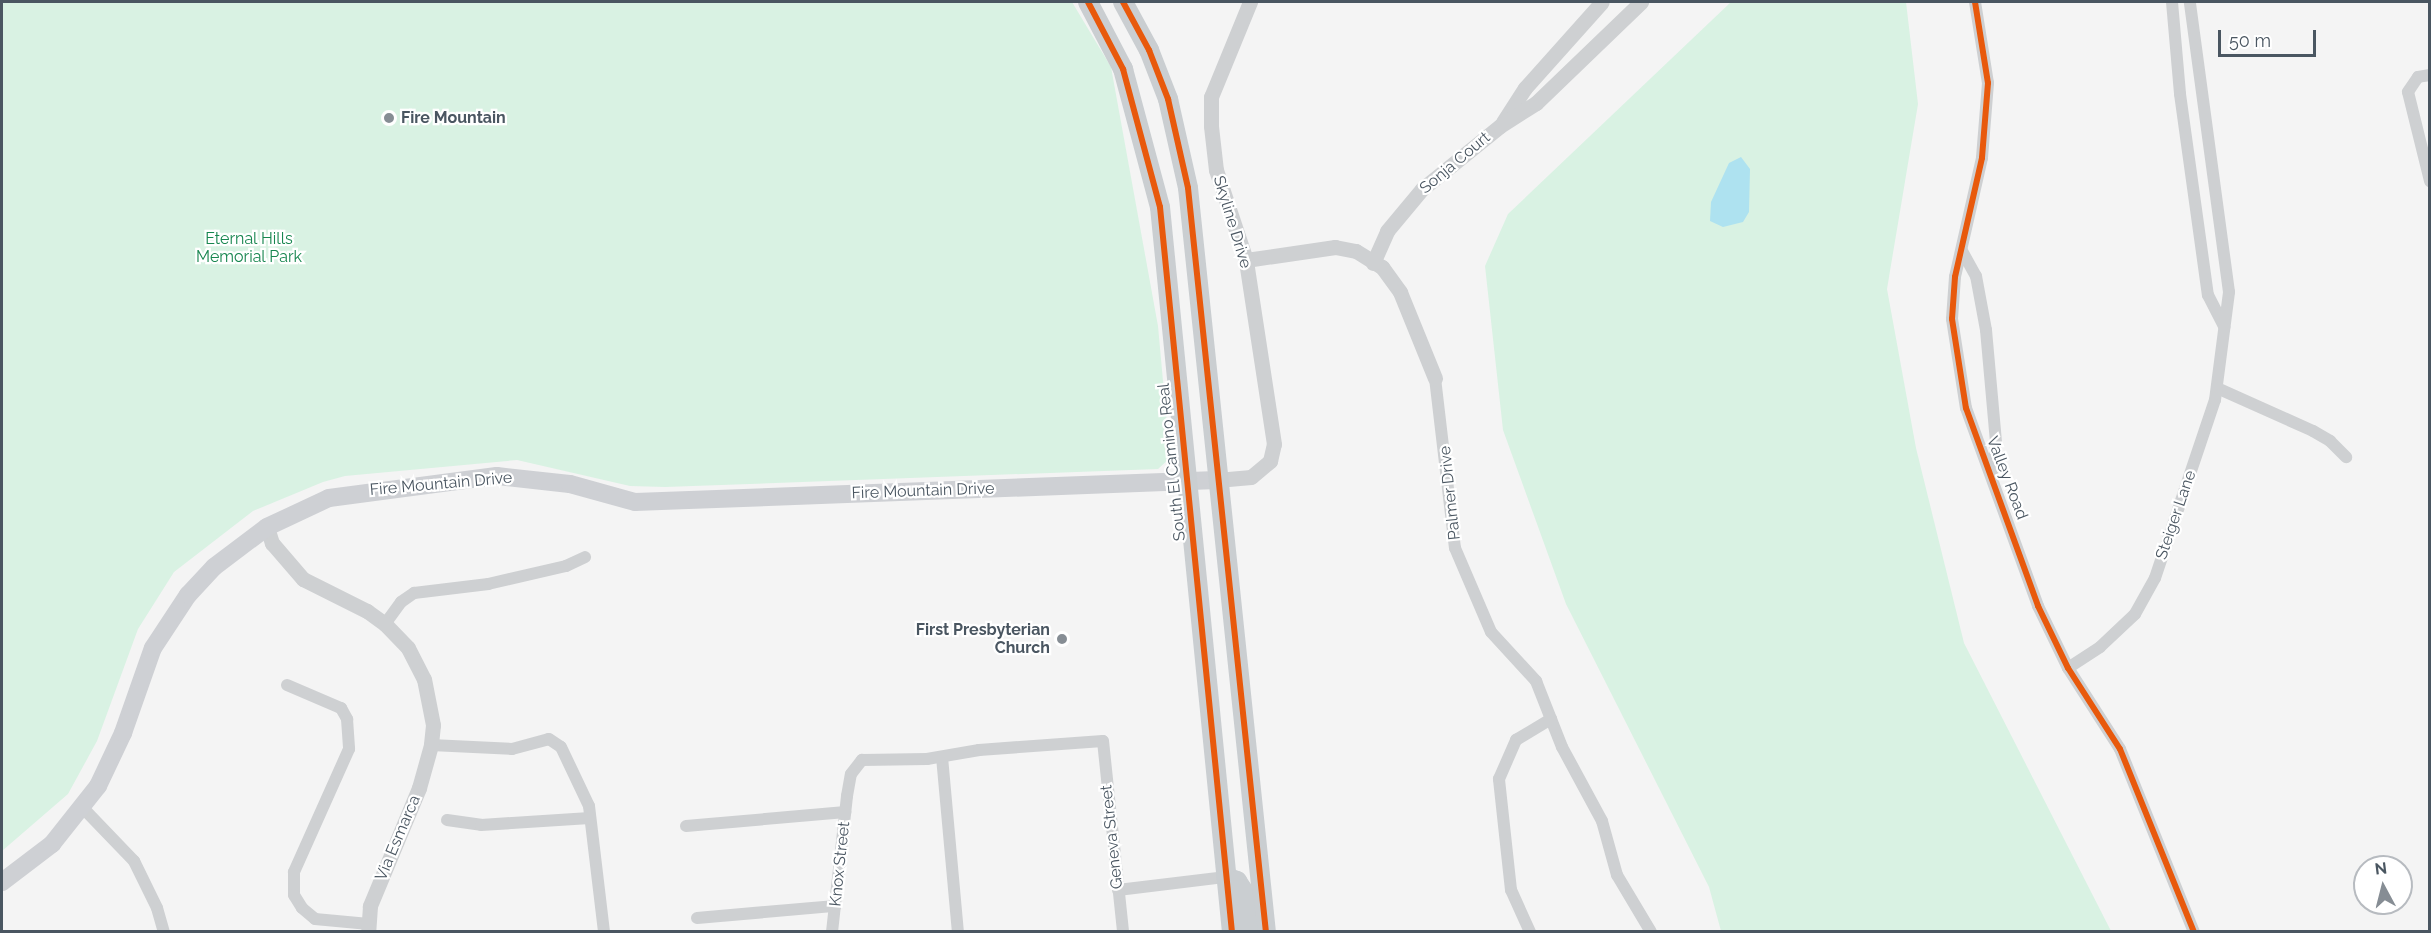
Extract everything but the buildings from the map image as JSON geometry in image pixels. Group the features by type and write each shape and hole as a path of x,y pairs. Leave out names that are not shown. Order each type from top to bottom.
{"main road":[{"name":"South El Camino Real","path":"1088,2 1123,69 1160,207 1232,932"},
{"path":"1123,2 1149,50 1183,154 1194,230 1217,480 1266,932"},
{"name":"Fire Mountain Drive","path":"2,882 52,844 99,786 123,733 153,648 188,595 214,567 267,527 288,514 348,493 497,476 560,482 635,502 1217,480"},
{"path":"1227,877 1237,881 1242,889 1248,932"}],"street":[{"name":"Skyline Drive","path":"1217,480 1251,477 1270,461 1274,444 1246,260 1216,170 1211,97 1250,2"},
{"name":"Sonja Court","path":"1500,126 1525,88 1602,2"},
{"name":"Sonja Court","path":"1373,262 1387,231 1422,189 1500,126 1536,103 1641,2"},
{"name":"Valley Road","path":"1975,2 1988,83 1982,158 1955,277 1952,319 1966,408 1993,474 2038,606 2068,668 2120,749 2194,932"},
{"path":"2172,2 2180,94 2208,295 2224,328"},
{"name":"Steiger Lane","path":"2068,668 2100,647 2135,614 2155,578 2217,388 2229,292 2190,2"},
{"path":"2430,75 2418,77 2408,92 2430,181"},
{"name":"Palmer Drive","path":"1246,260 1335,247 1356,251 1382,267 1400,292 1435,378 1455,548 1491,632 1536,681 1551,719 1602,821 1617,875 1652,932"},
{"name":"Valley Road","path":"1962,251 1976,276 1986,330 1996,442 1993,474"},
{"path":"2217,388 2313,431 2331,441 2346,457"},
{"name":"Via Esmarca","path":"267,527 272,543 303,579 385,624 408,648 424,679 433,726 431,745 419,788 370,906 369,928"},
{"path":"385,624 401,602 414,594 510,579 566,567 585,557"},
{"path":"287,684 341,708 347,719 349,749 294,872 294,895 302,908 315,919 369,928"},
{"path":"1530,932 1511,890 1499,779 1516,740 1551,719"},
{"path":"431,745 512,749 549,739 561,747 589,806 604,932"},
{"name":"Knox Street","path":"832,932 847,796 851,774 862,760 942,757 979,750 1102,741"},
{"name":"Geneva Street","path":"1102,741 1123,932"},
{"path":"942,757 957,932"},
{"path":"83,808 134,861 158,908 164,932"},
{"path":"686,826 845,812"},
{"path":"447,820 481,825 590,818"},
{"path":"1118,890 1227,877"},
{"path":"697,918 835,906"}],"green space":[{"name":"Eternal Hills Memorial Park","path":"2,2 1072,2 1111,67 1158,326 1170,458 1158,469 665,487 630,486 517,460 345,476 323,482 253,511 174,572 138,629 97,741 68,794 2,851"},
{"path":"1731,2 1906,2 1918,104 1887,289 1916,448 1964,643 2111,931 1721,931 1709,887 1566,604 1503,430 1485,266 1508,214"}],"water":[{"path":"1741,157 1750,169 1749,212 1743,222 1723,227 1710,221 1711,202 1729,163"}],"cycle path":[{"path":"1088,2 1123,69 1160,207 1232,932"},
{"path":"1123,2 1149,50 1168,99 1188,188 1266,932"},
{"path":"1975,2 1988,83 1982,158 1955,277 1952,319 1966,408 2038,606 2068,668 2120,749 2194,932"}],"place":[{"name":"Fire Mountain","path":"389,118"},
{"name":"First Presbyterian Church","path":"1062,639"}]}
